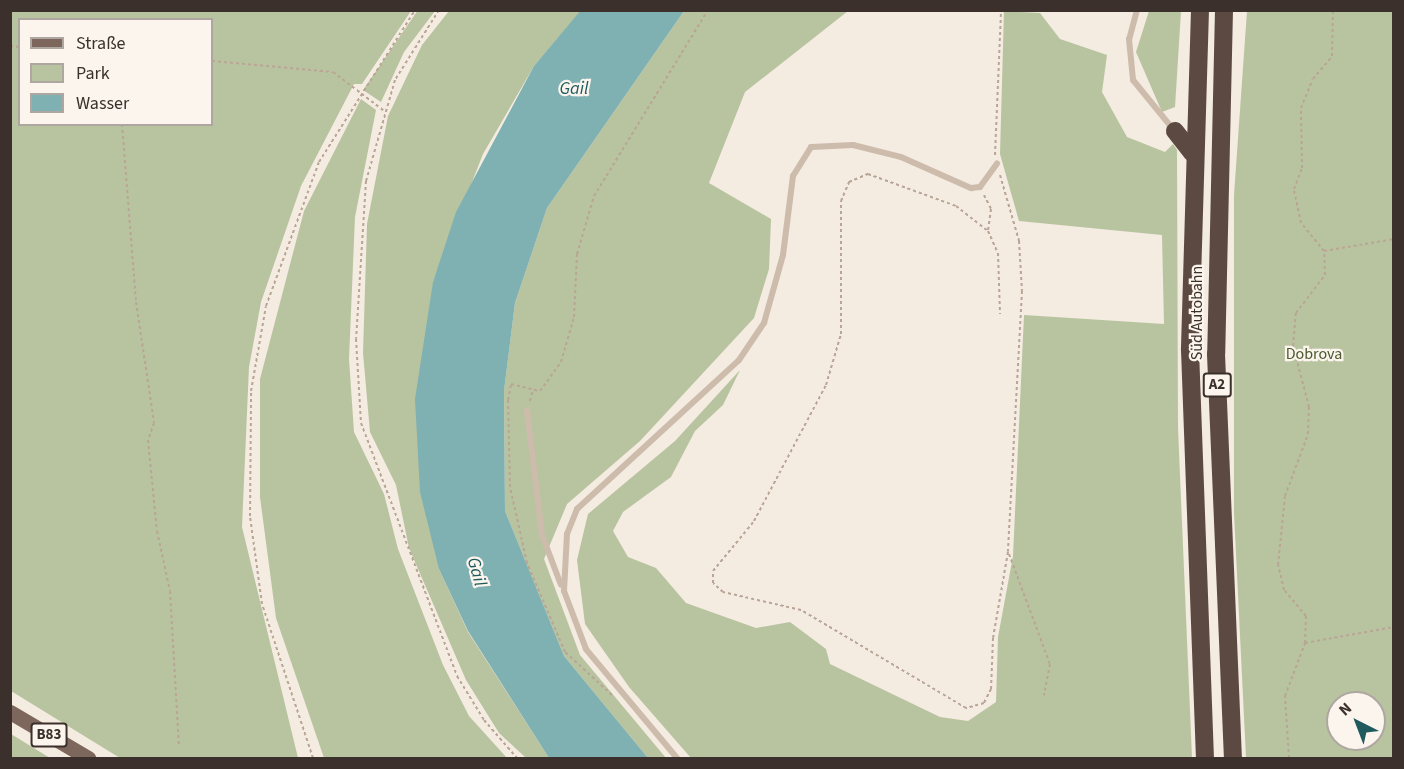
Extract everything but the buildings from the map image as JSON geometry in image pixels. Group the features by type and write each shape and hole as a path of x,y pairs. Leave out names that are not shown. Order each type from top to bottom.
{"highway":[{"name":"Süd Autobahn","path":"1200,10 1192,153 1190,350 1205,759"},
{"name":"Süd Autobahn","path":"1224,10 1216,354 1233,759"},
{"path":"1175,131 1192,153"}],"main road":[{"name":"B83","path":"10,712 88,759"}],"lane":[{"path":"1137,10 1129,39 1133,80 1175,131"},
{"path":"564,591 567,534 577,509 739,360 764,323 783,255 793,176 811,147 854,145 980,187 997,164"},
{"path":"527,410 542,536 586,649 677,759"}],"path":[{"path":"313,759 262,604 250,516 251,392 266,306 292,224 359,91 415,10"},
{"path":"439,10 413,46 383,110 360,225 356,339 361,423 458,676 484,720 517,759"},
{"path":"618,690 609,697 565,652 527,563 510,487 508,400 511,384 540,391 561,362 574,317 577,254 594,196 708,10"},
{"path":"1000,314 998,253 988,231 956,206 868,174 849,182 842,201 841,334 826,384 754,521 713,571 713,583 723,592 801,610 966,708 984,703 991,689 993,638 1008,552 1022,291 1019,241 997,164 1001,10"},
{"path":"1289,759 1285,696 1305,643 1306,616 1284,590 1278,565 1285,496 1308,435 1309,407 1293,346 1296,313 1325,275 1324,251 1301,223 1294,189 1302,168 1301,108 1313,78 1332,56 1333,10"},
{"path":"213,61 333,72 383,110"},
{"path":"122,126 136,302 154,423 148,440 155,519 170,591 179,747"},
{"path":"980,187 991,209 988,231"},
{"path":"1324,251 1394,239"},
{"path":"527,410 533,389"},
{"path":"1008,552 1050,664 1044,695"},
{"path":"1305,643 1394,627"}],"green space":[{"path":"418,10 435,11 404,52 381,102 363,90"},
{"path":"10,11 411,11 362,84 354,84 301,186 261,302 249,367 242,527 298,758 120,758 11,691"},
{"path":"449,11 581,11 534,66 483,154 433,282 439,569 468,632 549,758 526,758 499,733 466,680 409,548 396,485 370,432 363,353 367,224 388,116 422,45"},
{"path":"684,11 848,11 745,92 709,183 771,219 769,269 754,318 640,441 567,504 544,559 580,655 666,758 648,758 564,656 505,511 504,391 515,303 547,208"},
{"path":"1004,11 1040,13 1060,39 1107,55 1102,92 1127,137 1165,152 1173,144 1177,150 1178,428 1192,758 691,758 629,687 585,624 577,560 588,514 675,441 740,370 723,405 695,431 671,477 623,512 613,531 628,557 656,568 686,603 756,628 790,622 826,649 830,664 940,717 968,721 996,702 998,637 1013,556 1024,315 1164,324 1162,235 1019,221 1000,154"},
{"path":"1149,11 1181,11 1175,107 1162,112 1136,52"},
{"name":"Dobrova","path":"1247,11 1393,11 1393,758 1246,758 1234,513 1234,195"},
{"path":"361,99 376,110 355,217 349,359 354,432 384,494 398,549 443,665 469,716 507,758 324,758 276,618 260,497 260,379 304,211"},
{"path":"11,734 50,758 11,758"}],"water":[{"name":"Gail","path":"581,10 684,11 547,208 515,303 504,391 505,511 564,656 648,758 549,758 468,631 439,569 420,492 415,399 433,282 456,212 534,66"}]}
